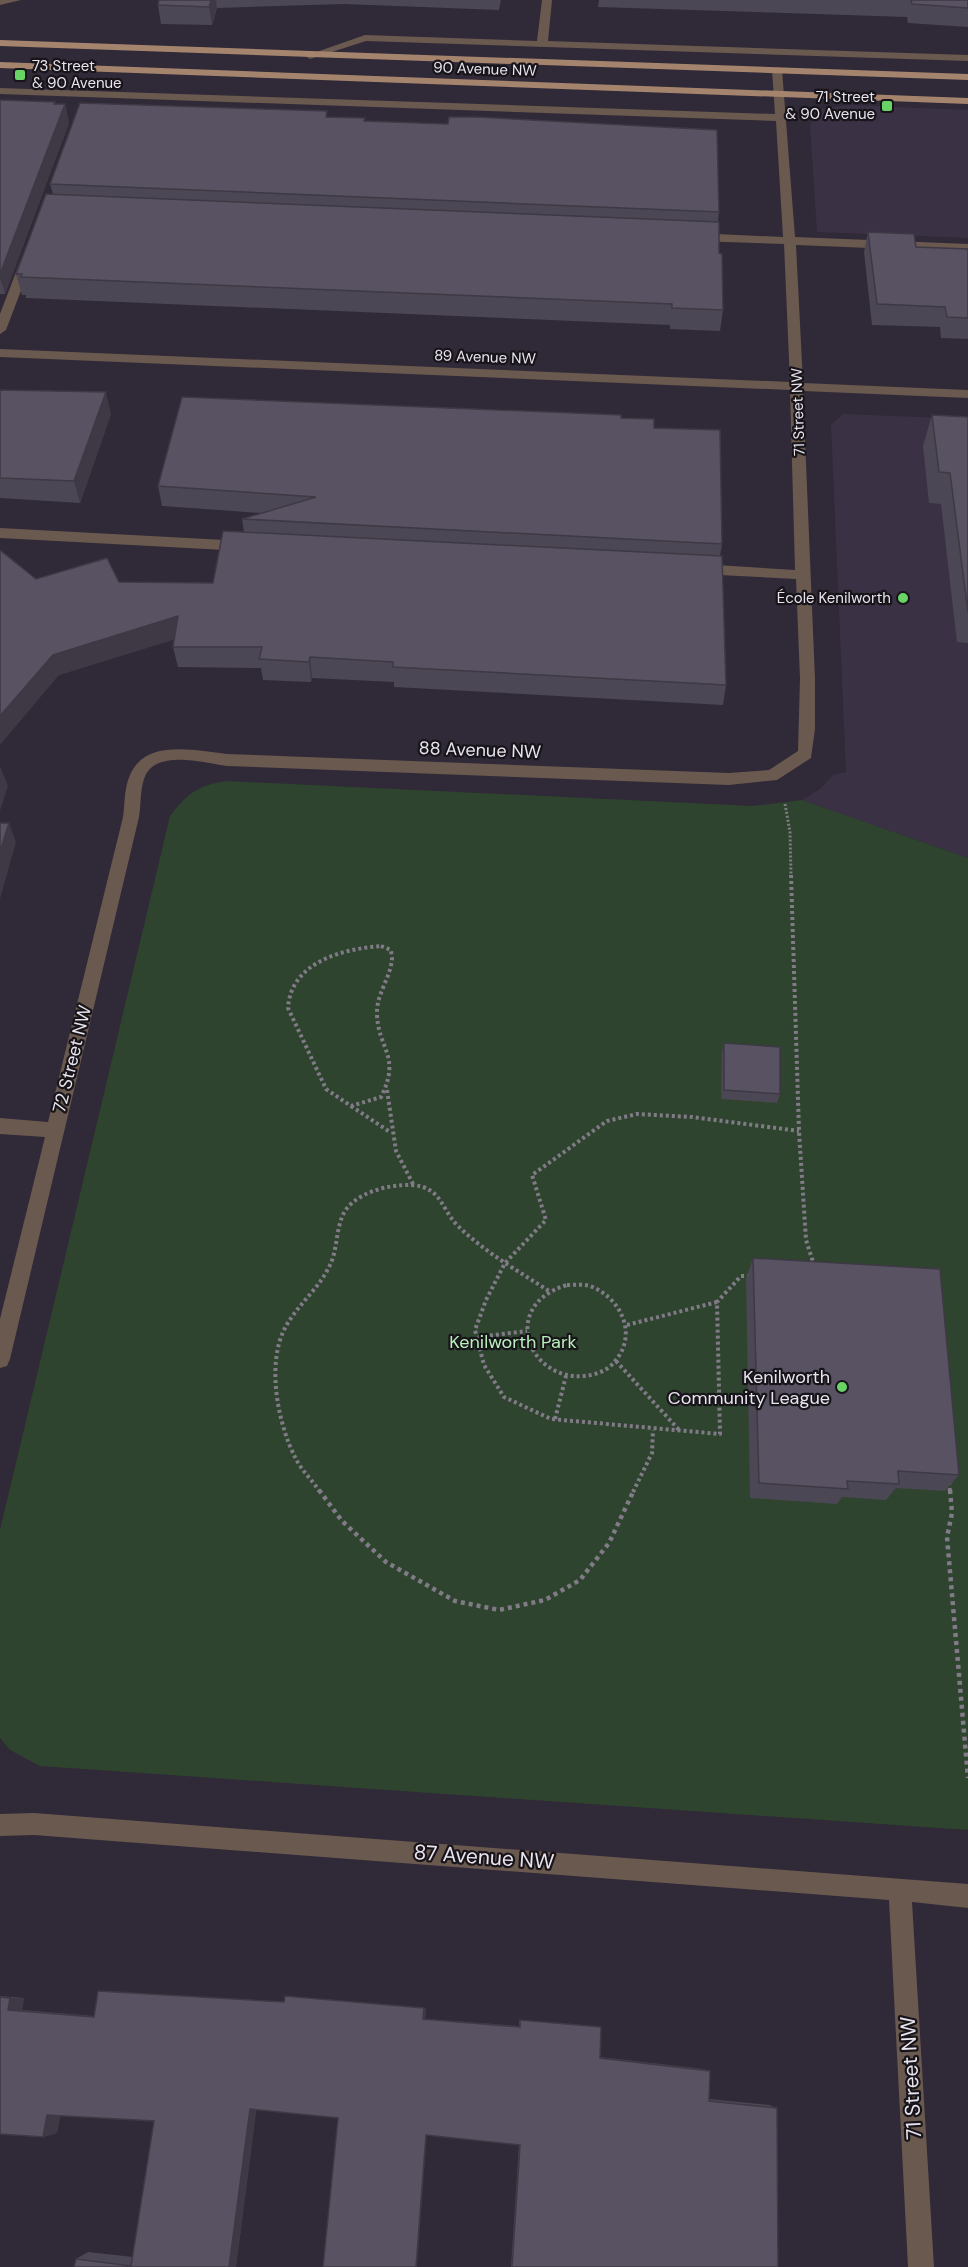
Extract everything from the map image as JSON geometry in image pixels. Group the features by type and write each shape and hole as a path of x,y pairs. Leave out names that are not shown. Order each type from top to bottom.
{"main road":[{"name":"90 Avenue NW","path":"0,43 310,56 968,77"},
{"name":"90 Avenue NW","path":"0,65 968,102"}],"street":[{"path":"0,2 16,0"},
{"path":"542,44 547,0"},
{"name":"90 Avenue NW","path":"310,56 365,38 968,58"},
{"name":"71 Street NW","path":"777,70 782,118 798,387 802,575 808,705 806,754"},
{"path":"0,91 86,99 782,118"},
{"path":"683,237 968,248"},
{"path":"0,330 33,242"},
{"name":"89 Avenue NW","path":"0,353 968,394"},
{"path":"0,533 263,547"},
{"path":"683,568 802,575"},
{"name":"88 Avenue NW","path":"147,762 157,757 170,755 226,760 729,779 772,776 806,754"},
{"name":"72 Street NW","path":"0,1359 131,817 136,778 147,762"},
{"path":"0,1126 55,1130"},
{"name":"87 Avenue NW","path":"0,1825 34,1824 900,1888 968,1896"},
{"name":"71 Street NW","path":"900,1888 921,2267"}],"path":[{"path":"772,776 788,812 790,832 799,1131 806,1240 815,1268"},
{"path":"351,1106 368,1103 381,1097 387,1088 391,1073 387,1046 378,1019 379,1000 394,959 391,950 381,946 354,947 311,966 294,983 289,994 288,1008 326,1089 339,1100 390,1132"},
{"path":"387,1088 390,1132 403,1171 414,1185"},
{"path":"717,1302 720,1434 653,1430 555,1419 504,1397 484,1365 475,1330 486,1300 506,1263 546,1220 532,1175 607,1120 637,1114 692,1117 799,1131"},
{"path":"549,1291 506,1263 456,1224 436,1193 414,1185 382,1187 359,1198 342,1215 331,1264 320,1283 285,1328 274,1363 278,1407 296,1459 342,1521 386,1562 455,1601 500,1610 545,1600 580,1580 609,1543 652,1453 653,1430"},
{"path":"627,1325 717,1302 741,1276 752,1276"},
{"path":"567,1285 587,1285 605,1293 620,1307 627,1325 626,1344 616,1361 602,1372 585,1377 566,1376 548,1368 535,1356 528,1338 528,1321 535,1304 549,1291 567,1285"},
{"path":"477,1337 528,1331"},
{"path":"616,1361 680,1431"},
{"path":"555,1419 566,1376"},
{"path":"949,1479 952,1513 947,1537 968,1778"}],"shaded area":[{"path":"848,105 968,110 968,238 817,232 810,124 822,109"},
{"name":"École Kenilworth","path":"843,414 968,419 968,858 802,800 820,789 833,775 846,772 831,425"}],"green space":[{"name":"Kenilworth Park","path":"227,781 753,806 802,800 968,858 968,1830 40,1766 10,1750 0,1738 0,1530 170,816 194,791"}],"building":[{"path":"159,0 211,0 209,7 158,5"},
{"path":"911,0 968,0 968,8 912,4"},
{"path":"0,100 65,104 0,274"},
{"path":"80,103 327,111 326,117 365,118 364,121 448,124 449,117 476,117 717,130 719,212 50,184"},
{"path":"46,194 719,222 723,310 672,308 672,304 21,277 22,274 16,274"},
{"path":"868,232 914,234 916,247 968,249 968,318 947,317 945,307 877,304"},
{"path":"0,390 106,392 74,481 0,478"},
{"path":"182,397 621,415 621,418 654,419 654,428 720,430 722,544 242,519 316,497 158,486"},
{"path":"932,415 968,417 968,612 950,473 939,472"},
{"path":"223,531 722,556 726,685 393,667 393,662 310,657 309,662 259,659 262,647 173,647 178,616 53,655 0,716 0,550 36,579 107,558 119,582 213,583"},
{"path":"0,823 9,823 0,852"},
{"path":"724,1043 780,1047 780,1094 724,1090"},
{"name":"Kenilworth Community League","path":"753,1258 940,1269 959,1475 898,1471 899,1484 847,1481 848,1489 759,1483"},
{"path":"98,1991 284,2002 285,1996 424,2008 423,2019 520,2027 520,2020 601,2027 600,2058 710,2071 709,2101 777,2108 778,2267 512,2267 520,2145 426,2135 416,2267 323,2267 338,2118 250,2109 229,2267 74,2267 76,2259 131,2266 154,2121 47,2115 43,2137 0,2134 0,1997 10,1998 8,2010 94,2017"}],"place":[{"name":"73 Street & 90 Avenue","path":"20,75"},
{"name":"71 Street & 90 Avenue","path":"887,106"},
{"name":"École Kenilworth","path":"903,598"},
{"name":"Kenilworth Community League","path":"842,1387"}]}
